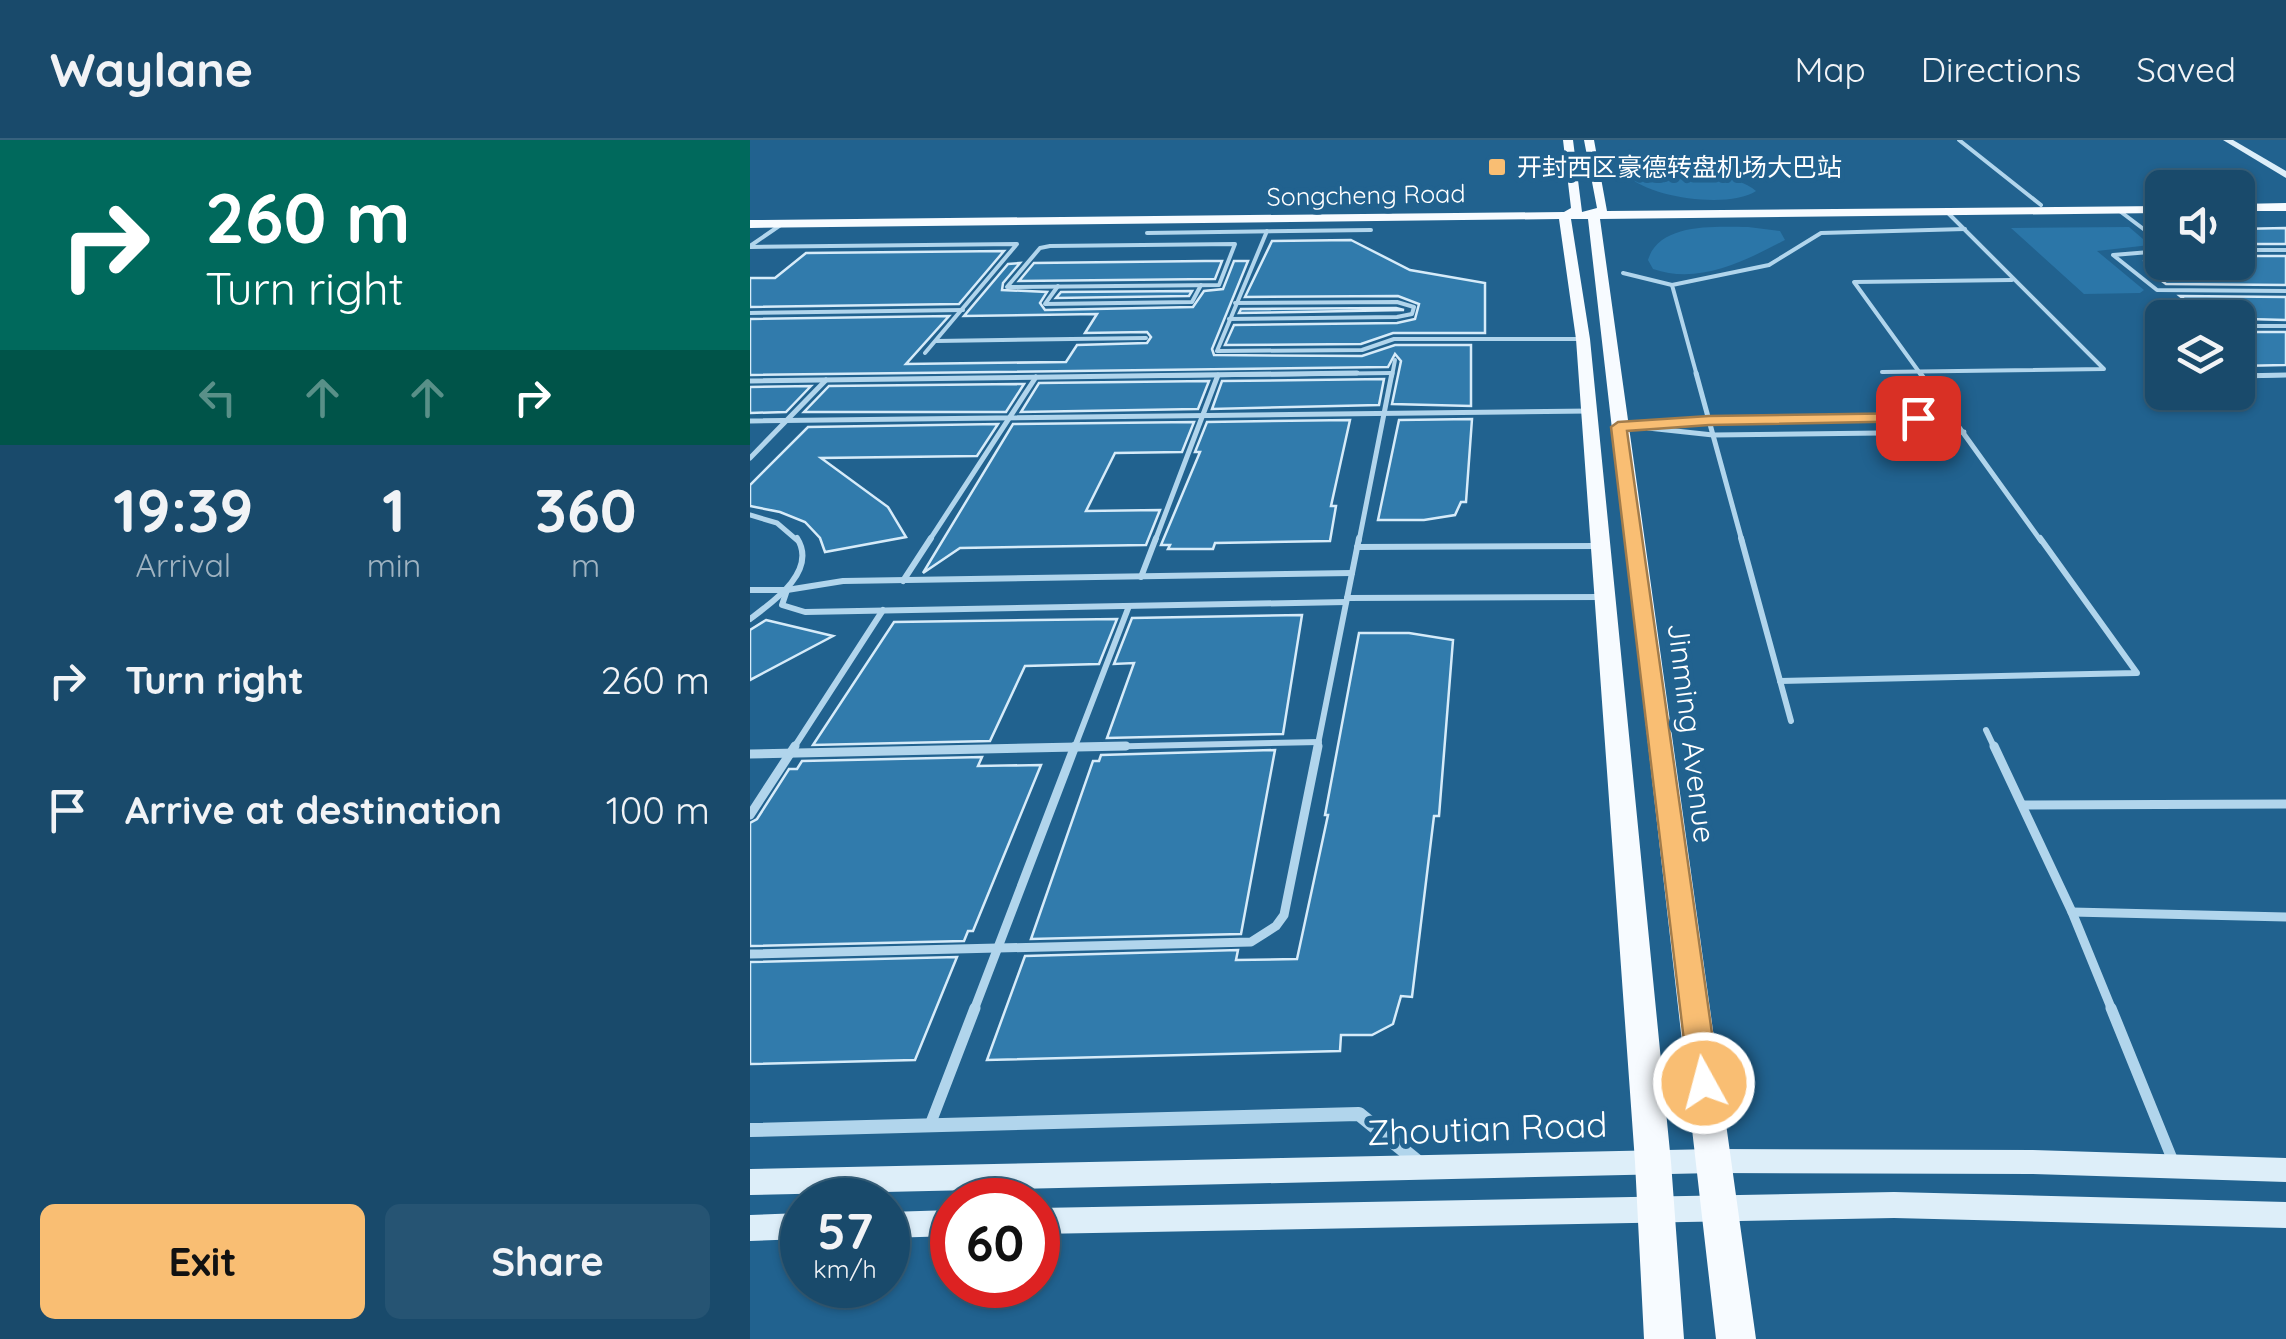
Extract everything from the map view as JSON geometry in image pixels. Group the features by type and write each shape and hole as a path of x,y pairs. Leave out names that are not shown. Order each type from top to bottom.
{"main road":[{"name":"Jinming Avenue","path":"1568,140 1585,213 1618,427 1736,1339"},
{"name":"Jinming Avenue","path":"1589,140 1583,339 1653,1162 1664,1339"},
{"path":"2255,205 2286,204"},
{"name":"Songcheng Road","path":"750,221 782,224 1155,220 2145,206"},
{"name":"Songcheng Road","path":"750,221 2145,207"}],"street":[{"path":"2227,140 2286,176"},
{"path":"750,1130 1359,1114 1426,1169"},
{"name":"Zhoutian Road","path":"750,1182 1714,1160 2174,1165 2286,1170"},
{"path":"1060,1222 1655,1208 2048,1207 2286,1216"},
{"path":"750,1228 780,1227"}],"lane":[{"path":"1959,140 2041,205"},
{"path":"2116,209 2145,230"},
{"path":"1882,372 2104,369 1946,211"},
{"path":"1139,245 1155,220"},
{"path":"750,246 782,224"},
{"path":"1147,233 1371,230"},
{"path":"1623,274 1672,285 1769,265 1821,233 1965,230"},
{"path":"1267,231 1217,351 1362,350 1394,339 1583,339"},
{"path":"750,246 1017,244 925,353"},
{"path":"1236,244 1219,285 1008,287 1040,248 1139,245 1236,244"},
{"path":"2255,250 2286,250"},
{"path":"2145,252 2113,255 2156,290 2286,291"},
{"path":"1780,681 2137,673 1854,282 2012,280"},
{"path":"1058,286 1046,304 1192,302 1200,285"},
{"path":"1672,285 1792,722"},
{"path":"1110,304 1120,286"},
{"path":"1229,319 1397,316 1412,314 1414,307 1398,302 1236,303"},
{"path":"750,313 962,310"},
{"path":"2255,326 2286,326"},
{"path":"936,341 1146,338"},
{"path":"750,954 1251,942 1264,935 1284,915 1395,360"},
{"path":"750,381 1392,373"},
{"path":"1140,576 1218,375"},
{"path":"2255,376 2286,375"},
{"path":"903,580 1036,377"},
{"path":"750,458 826,380"},
{"path":"750,422 1589,410"},
{"path":"1648,428 1709,420 1954,418"},
{"path":"1618,427 1713,435 1964,432"},
{"path":"750,515 789,529 804,547 802,570 787,590 750,619"},
{"path":"1358,547 1598,546"},
{"path":"750,590 787,590 844,581 1352,573"},
{"path":"787,590 782,605 805,612 1603,597"},
{"path":"930,1125 1129,606"},
{"path":"750,814 884,610"},
{"path":"1986,730 2072,912 2174,1165"},
{"path":"750,754 1318,742"},
{"path":"2023,805 2286,804"},
{"path":"2072,912 2286,917"}],"shaded area":[{"path":"1637,166 1700,171 1733,179 1756,191 1709,200 1670,195 1627,175"},
{"path":"1706,227 1780,231 1785,240 1738,263 1704,272 1670,273 1653,269 1648,260 1654,248 1676,233"},
{"path":"2129,227 2145,241 2145,246 2097,251 2144,290 2084,294 2011,228"}],"building":[{"path":"2286,228 2286,244 2255,244 2255,229"},
{"path":"1351,240 1410,270 1485,283 1485,333 1393,333 1361,344 1225,345 1234,325 1397,323 1415,319 1419,304 1398,296 1245,297 1272,241"},
{"path":"1004,251 959,304 750,307 750,278 775,278 806,253"},
{"path":"2255,256 2286,256 2286,285 2166,284 2161,280 2255,280"},
{"path":"1222,261 1215,279 1019,281 1034,263"},
{"path":"1234,261 1248,261 1212,349 1214,355 1362,356 1395,345 1471,345 1471,406 1392,404 1401,361 1395,354 1388,367 750,375 750,319 949,316 906,364 1066,362 1077,345 1147,343 1151,337 1147,332 1085,333 1097,314 964,316 1008,264 1020,263 1003,283 1002,290 1047,292 1040,303 1045,310 1193,307 1204,291 1223,289"},
{"path":"1192,291 1189,296 1056,298 1061,292"},
{"path":"2180,296 2286,297 2286,320 2255,319 2255,300 2185,300"},
{"path":"1241,309 1404,310 1239,313"},
{"path":"2255,332 2286,332 2286,365 2255,366"},
{"path":"1384,379 1379,405 1212,409 1222,381"},
{"path":"1209,381 1198,409 1021,412 1039,383"},
{"path":"1024,384 1006,412 804,412 829,386"},
{"path":"811,386 786,412 750,413 750,387"},
{"path":"1472,419 1466,502 1461,502 1455,515 1378,520 1399,420"},
{"path":"1350,420 1331,506 1336,506 1330,541 1215,543 1213,549 1168,549 1170,545 1161,545 1200,452 1195,452 1207,422"},
{"path":"1194,422 1182,452 1115,453 1086,511 1160,510 1146,545 960,548 923,573 1013,424"},
{"path":"998,424 977,456 821,458 888,507 906,537 825,552 820,538 805,522 750,506 750,485 808,427"},
{"path":"1302,615 1283,734 1107,738 1134,663 1114,664 1132,618"},
{"path":"1117,619 1099,664 1025,666 990,741 813,745 894,622"},
{"path":"766,620 833,636 750,680 750,630"},
{"path":"1359,633 1409,633 1453,640 1439,816 1434,816 1412,997 1401,996 1393,1024 1372,1035 1341,1035 1340,1051 987,1060 1025,956 1238,950 1236,960 1297,959 1328,815"},
{"path":"1275,750 1241,934 1031,939 1093,761 1099,761 1101,755"},
{"path":"982,757 978,766 1041,765 973,931 968,931 964,941 750,946 750,823 757,819 789,769 797,769 802,761"},
{"path":"957,957 915,1060 750,1064 750,962"}],"place":[{"name":"开封西区豪德转盘机场大巴站","path":"1497,167"}],"route":[{"path":"1704,1083 1618,427 1648,428 1709,420 1918,418"}]}
